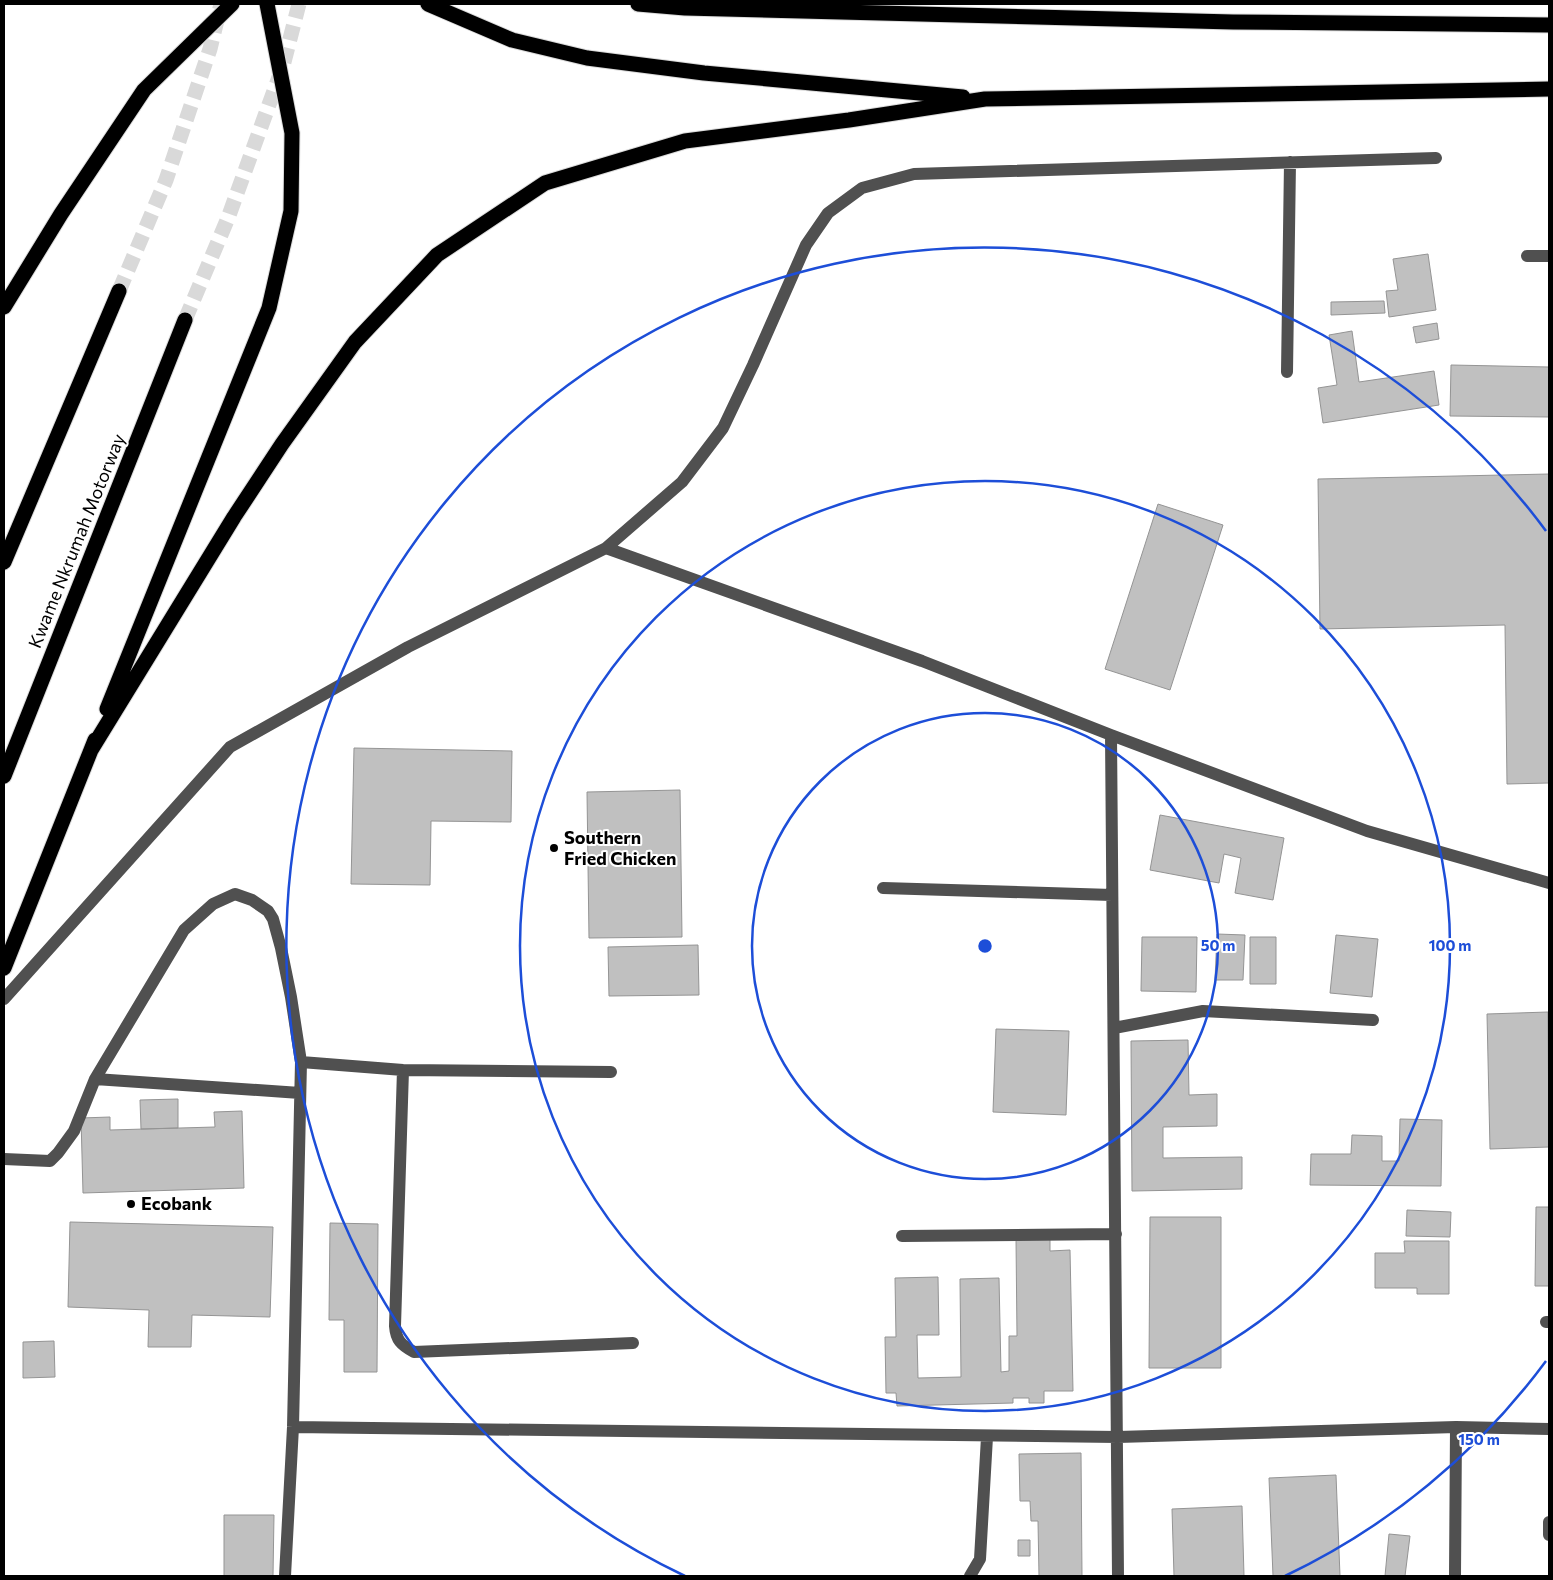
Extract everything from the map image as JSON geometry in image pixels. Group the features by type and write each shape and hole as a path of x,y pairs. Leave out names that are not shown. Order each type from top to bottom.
{"highway":[{"path":"4,307 61,214 144,90 232,4"},
{"path":"4,968 269,308 291,211 292,133 267,4"},
{"path":"428,4 512,40 587,58 704,73 984,98 1549,89"},
{"path":"638,4 685,8 1233,22 1549,25"},
{"path":"91,750 234,517 282,444 356,342 437,255 544,183 685,141 849,120 984,98"},
{"path":"4,562 119,292"},
{"name":"Kwame Nkrumah Motorway","path":"4,776 185,320"}],"street":[{"path":"4,999 230,747 408,648 606,548 682,482 723,428 806,245 828,213 862,188 914,174 1436,158"},
{"path":"1287,372 1290,162"},
{"path":"1527,256 1549,256"},
{"path":"606,548 922,661 1111,735 1367,831 1549,883"},
{"path":"1111,735 1118,1576"},
{"path":"883,888 1112,895"},
{"path":"4,1158 50,1161 58,1153 74,1131 94,1078 184,930 213,904 235,894 252,900 268,911 273,919 282,948 301,1062 294,1427 285,1576"},
{"path":"1114,1028 1202,1011 1374,1020"},
{"path":"301,1062 403,1070 611,1072"},
{"path":"403,1070 395,1326 396,1337 402,1345 414,1352 633,1343"},
{"path":"94,1078 300,1092"},
{"path":"902,1236 1116,1234"},
{"path":"294,1427 987,1437 1118,1437 1456,1427 1549,1429"},
{"path":"1455,1576 1456,1427"},
{"path":"970,1576 980,1559 987,1437"},
{"path":"1549,1522 1549,1535"}],"building":[{"path":"1428,254 1436,310 1389,317 1386,291 1398,290 1393,259"},
{"path":"1384,301 1385,313 1331,315 1331,302"},
{"path":"1437,323 1439,339 1416,343 1413,327"},
{"path":"1352,331 1359,382 1434,371 1439,405 1323,423 1318,388 1337,385 1329,335"},
{"path":"1451,365 1549,367 1549,417 1450,416"},
{"path":"1549,474 1549,783 1507,784 1505,625 1320,629 1318,479"},
{"path":"1158,504 1223,525 1170,690 1105,669"},
{"path":"354,748 512,751 511,822 431,821 430,885 351,884"},
{"path":"680,790 682,937 589,938 587,792"},
{"path":"1160,815 1284,838 1273,900 1235,893 1241,858 1224,854 1219,883 1150,870"},
{"path":"1217,934 1245,935 1243,980 1215,980"},
{"path":"1336,935 1378,939 1372,997 1330,993"},
{"path":"1142,937 1197,937 1196,992 1141,991"},
{"path":"1250,937 1276,937 1276,984 1250,984"},
{"path":"698,945 699,995 609,996 608,947"},
{"path":"1548,1012 1549,1147 1490,1149 1487,1014"},
{"path":"996,1029 1069,1031 1066,1115 993,1112"},
{"path":"1188,1040 1189,1095 1217,1094 1217,1126 1163,1127 1163,1158 1242,1157 1242,1189 1132,1191 1131,1041"},
{"path":"178,1099 178,1128 141,1129 140,1100"},
{"path":"242,1111 244,1188 83,1193 81,1118 110,1117 110,1130 215,1127 214,1112"},
{"path":"1400,1119 1442,1120 1441,1186 1310,1185 1311,1154 1351,1154 1352,1135 1382,1136 1382,1161 1399,1161"},
{"path":"1536,1207 1549,1207 1549,1286 1535,1286"},
{"path":"1407,1210 1451,1212 1450,1237 1406,1236"},
{"path":"1150,1217 1221,1217 1221,1368 1149,1368"},
{"path":"70,1222 273,1227 270,1317 192,1315 191,1347 148,1347 149,1310 68,1307"},
{"path":"330,1223 378,1224 377,1372 344,1372 344,1320 329,1320"},
{"path":"1050,1238 1050,1251 1070,1250 1073,1391 1044,1391 1044,1403 1029,1403 1029,1398 1013,1398 1013,1403 897,1406 896,1393 886,1393 885,1337 896,1337 895,1278 938,1277 939,1335 917,1335 918,1378 961,1377 960,1279 999,1278 1001,1372 1009,1371 1009,1336 1017,1336 1016,1239"},
{"path":"1404,1241 1449,1241 1449,1294 1417,1294 1417,1288 1375,1288 1375,1253 1405,1253"},
{"path":"54,1341 55,1377 23,1378 23,1342"},
{"path":"1081,1453 1082,1576 1039,1576 1038,1521 1031,1521 1030,1501 1020,1501 1019,1454"},
{"path":"1336,1475 1340,1576 1273,1576 1269,1478"},
{"path":"1242,1506 1244,1576 1174,1576 1172,1509"},
{"path":"224,1515 274,1515 273,1576 224,1576"},
{"path":"1389,1534 1410,1536 1405,1576 1385,1576"},
{"path":"1018,1540 1030,1540 1030,1556 1018,1556"}],"tunnel":[{"path":"119,291 166,180 210,49 221,4"},
{"path":"185,320 228,218 283,66 299,4"}],"place":[{"name":"Southern Fried Chicken","path":"554,848"},
{"name":"Ecobank","path":"131,1204"}]}
